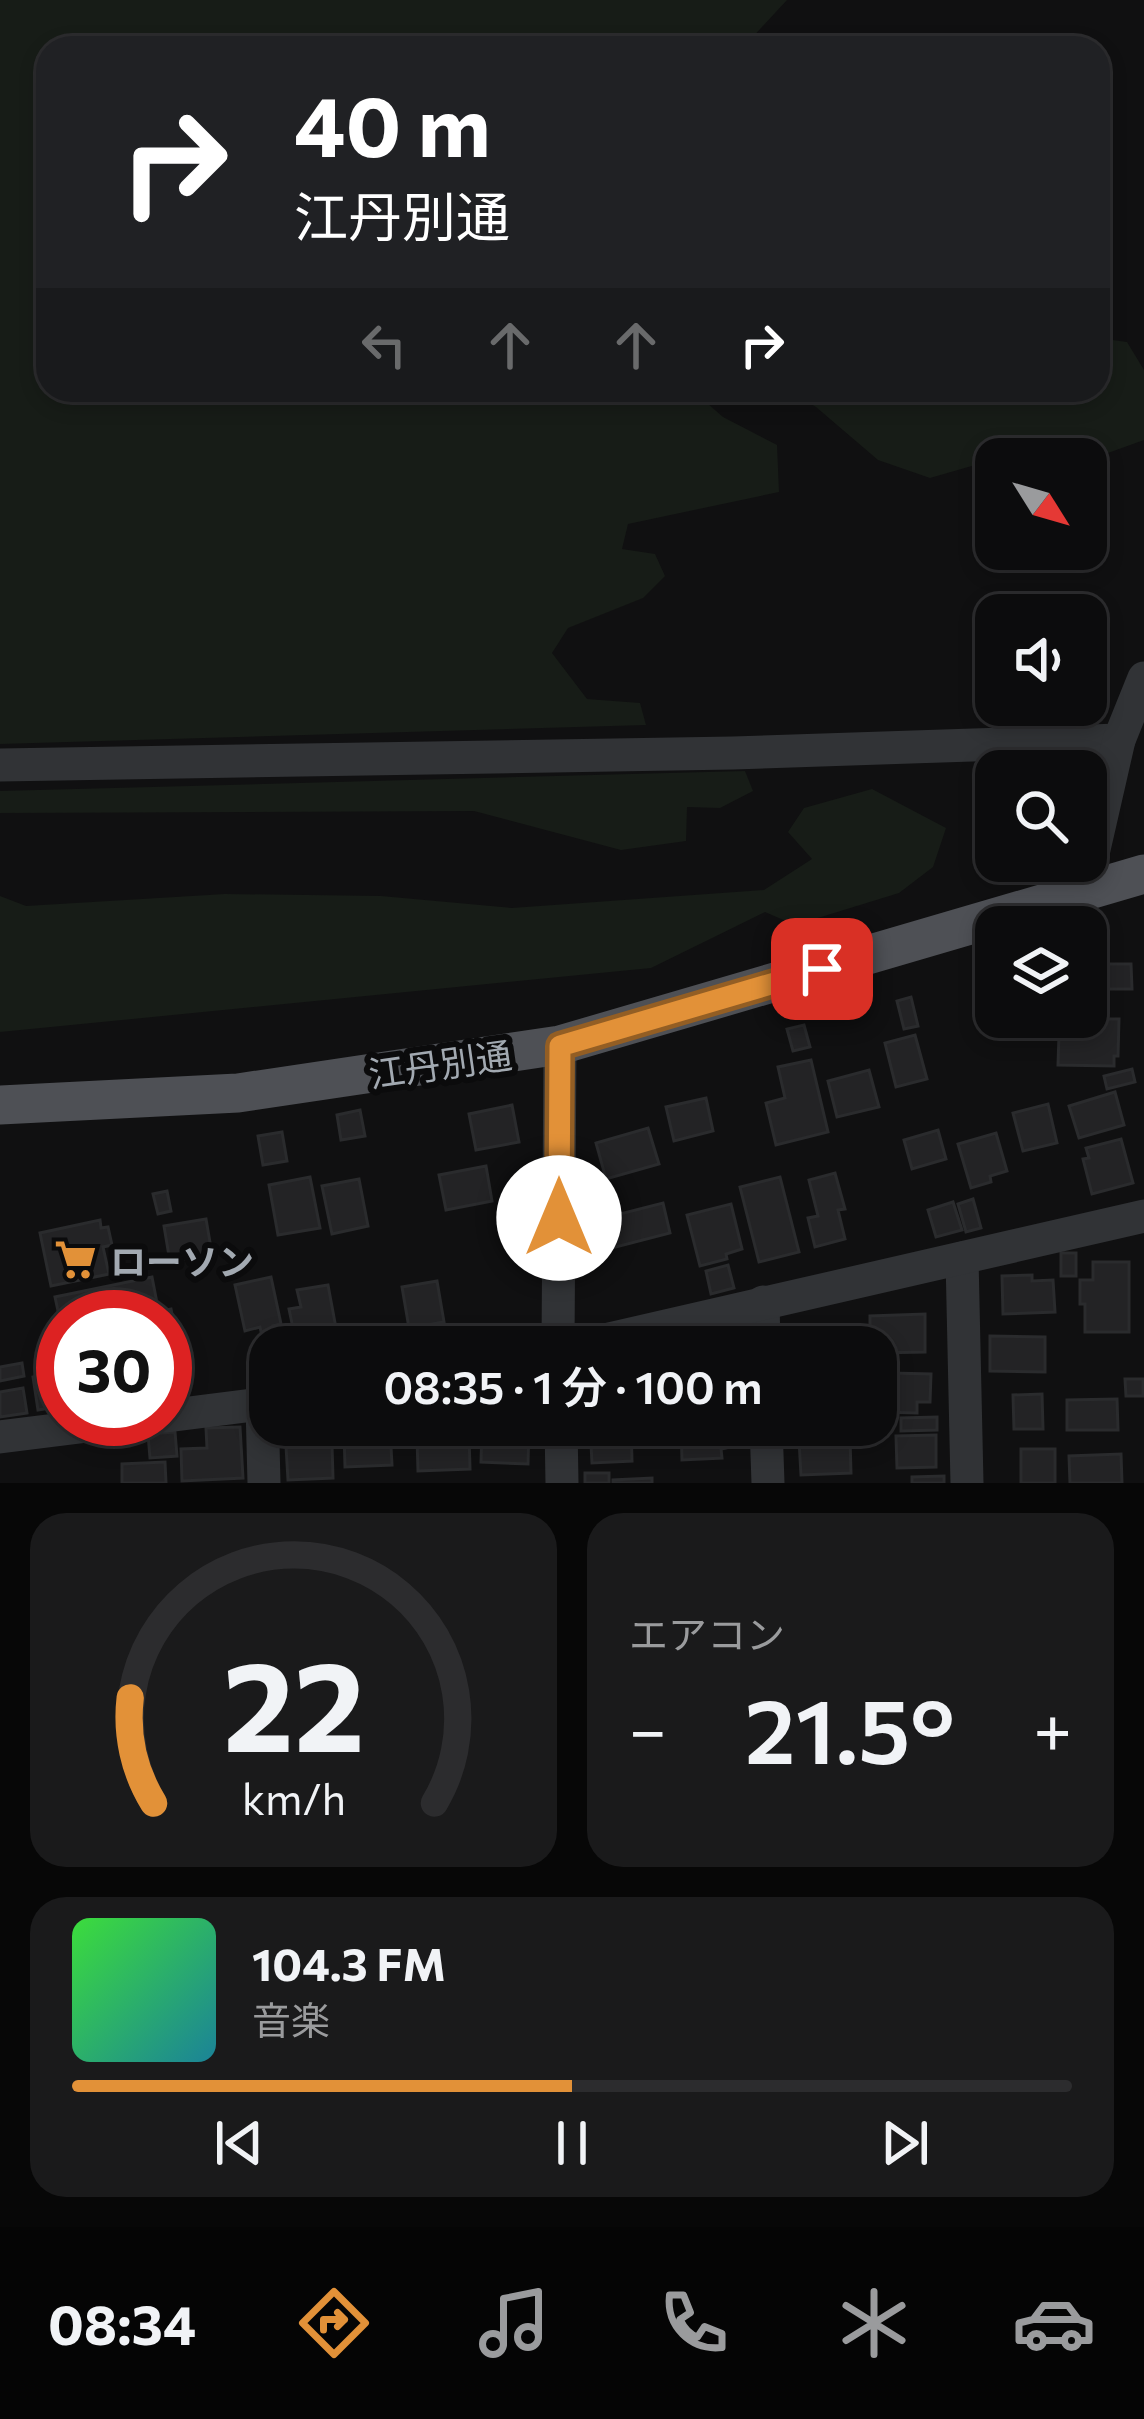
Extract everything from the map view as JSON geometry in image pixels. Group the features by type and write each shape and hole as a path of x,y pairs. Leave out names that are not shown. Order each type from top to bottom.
{"main road":[{"name":"江丹別通","path":"0,1105 238,1093 560,1046 1144,874"}],"street":[{"path":"1084,893 1118,740 1144,678"},
{"path":"0,765 710,753 1118,740"},
{"path":"558,1326 560,1046"},
{"path":"662,1326 1144,1216"},
{"path":"962,1258 967,1483"},
{"path":"763,1302 764,1326"},
{"path":"192,1413 249,1406"},
{"path":"0,1437 36,1432"},
{"path":"264,1483 265,1446"},
{"path":"561,1446 562,1483"},
{"path":"767,1446 768,1483"}],"shaded area":[{"path":"0,0 787,0 754,36 36,36 36,402 706,402 723,417 777,445 779,492 628,524 622,549 655,554 665,576 643,598 568,628 552,653 587,699 640,703 646,725 0,744"},
{"path":"1110,340 1127,342 1144,370 1144,440 1108,453 1107,438 975,438 975,465 930,478 878,460 807,402 1110,402"},
{"path":"745,771 753,791 720,808 687,807 686,841 621,850 474,811 0,813 0,791"},
{"path":"872,789 946,828 933,867 899,893 795,925 765,912 651,968 0,1032 0,896 26,906 225,894 381,896 512,908 764,890 812,859 788,832 804,808"}],"building":[{"path":"1107,964 1131,964 1132,989 1107,989"},
{"path":"911,997 918,1026 904,1029 897,1001"},
{"path":"1107,1019 1119,1019 1114,1066 1058,1065 1059,1038 1107,1038"},
{"path":"804,1025 810,1047 793,1051 787,1029"},
{"path":"915,1035 927,1079 896,1087 885,1043"},
{"path":"811,1060 828,1132 776,1145 766,1103 785,1098 778,1067"},
{"path":"1132,1069 1135,1082 1107,1089 1104,1076"},
{"path":"869,1070 879,1107 837,1117 828,1081"},
{"path":"1115,1092 1124,1125 1079,1138 1069,1106"},
{"path":"706,1098 713,1131 674,1141 666,1107"},
{"path":"1048,1104 1057,1143 1023,1151 1013,1113"},
{"path":"512,1105 519,1142 476,1150 469,1114"},
{"path":"360,1110 365,1136 341,1140 337,1115"},
{"path":"648,1128 659,1164 606,1179 596,1143"},
{"path":"938,1130 946,1159 912,1169 904,1140"},
{"path":"282,1132 287,1161 263,1165 258,1136"},
{"path":"996,1133 1007,1171 971,1188 958,1144"},
{"path":"1121,1139 1133,1183 1092,1194 1083,1159 1089,1158 1086,1148"},
{"path":"486,1166 492,1201 446,1210 439,1175"},
{"path":"835,1173 845,1209 838,1210 845,1239 815,1247 808,1218 818,1216 809,1180"},
{"path":"310,1177 320,1228 278,1235 269,1185"},
{"path":"780,1177 799,1252 759,1262 740,1187"},
{"path":"359,1179 368,1226 332,1234 322,1186"},
{"path":"167,1191 171,1211 158,1214 153,1194"},
{"path":"602,1194 605,1208 581,1213 578,1199"},
{"path":"529,1197 531,1210 505,1215 503,1202"},
{"path":"973,1199 981,1228 966,1232 958,1204"},
{"path":"953,1202 962,1230 936,1237 928,1210"},
{"path":"663,1203 670,1233 612,1248 604,1218"},
{"path":"731,1204 742,1249 726,1254 727,1259 700,1266 687,1215"},
{"path":"206,1219 212,1254 170,1262 164,1226"},
{"name":"ローソン","path":"100,1220 101,1228 108,1227 112,1245 103,1247 109,1274 51,1286 40,1233"},
{"path":"1061,1253 1076,1253 1076,1276 1061,1276"},
{"path":"1093,1262 1129,1262 1129,1332 1085,1332 1080,1280 1093,1280"},
{"path":"728,1265 734,1288 711,1294 706,1271"},
{"path":"1032,1275 1032,1281 1053,1280 1055,1312 1003,1314 1002,1276"},
{"path":"152,1277 155,1290 89,1290"},
{"path":"271,1277 281,1324 249,1326 245,1331 235,1285"},
{"path":"437,1281 444,1322 409,1326 402,1287"},
{"path":"328,1285 336,1326 293,1326 289,1309 301,1307 297,1290"},
{"path":"925,1314 925,1352 897,1353 897,1326 870,1326 870,1316"},
{"path":"990,1336 1045,1337 1045,1372 990,1371"},
{"path":"22,1363 24,1376 0,1381 0,1367"},
{"path":"897,1373 931,1374 930,1402 917,1402 917,1413 897,1412"},
{"path":"1125,1379 1143,1379 1143,1396 1126,1396"},
{"path":"23,1388 27,1413 0,1417 0,1392"},
{"path":"1042,1394 1043,1429 1014,1429 1013,1395"},
{"path":"1117,1399 1118,1430 1067,1430 1067,1400"},
{"path":"937,1417 937,1430 901,1431 901,1418"},
{"path":"240,1427 243,1478 182,1481 181,1449 207,1448 206,1428"},
{"path":"936,1435 936,1467 897,1468 897,1436"},
{"path":"149,1446 176,1446 177,1456 150,1458"},
{"path":"286,1446 332,1446 333,1478 288,1480"},
{"path":"344,1446 391,1446 392,1465 345,1467"},
{"path":"417,1446 469,1446 470,1469 418,1471"},
{"path":"481,1446 528,1446 528,1464 481,1462"},
{"path":"591,1446 632,1446 632,1461 592,1463"},
{"path":"682,1446 726,1446 721,1449 722,1458 682,1460"},
{"path":"799,1446 850,1446 851,1473 801,1475"},
{"path":"1021,1449 1055,1449 1055,1483 1021,1483"},
{"path":"1121,1454 1122,1483 1070,1483 1069,1456"},
{"path":"165,1462 166,1483 122,1483 122,1464"},
{"path":"585,1473 609,1473 609,1483 585,1483"},
{"path":"944,1476 944,1483 912,1483 912,1477"},
{"path":"652,1478 652,1483 613,1483 613,1480"}],"place":[{"name":"ローソン","path":"76,1260"}],"route":[{"path":"559,1218 560,1046 822,969"}]}
